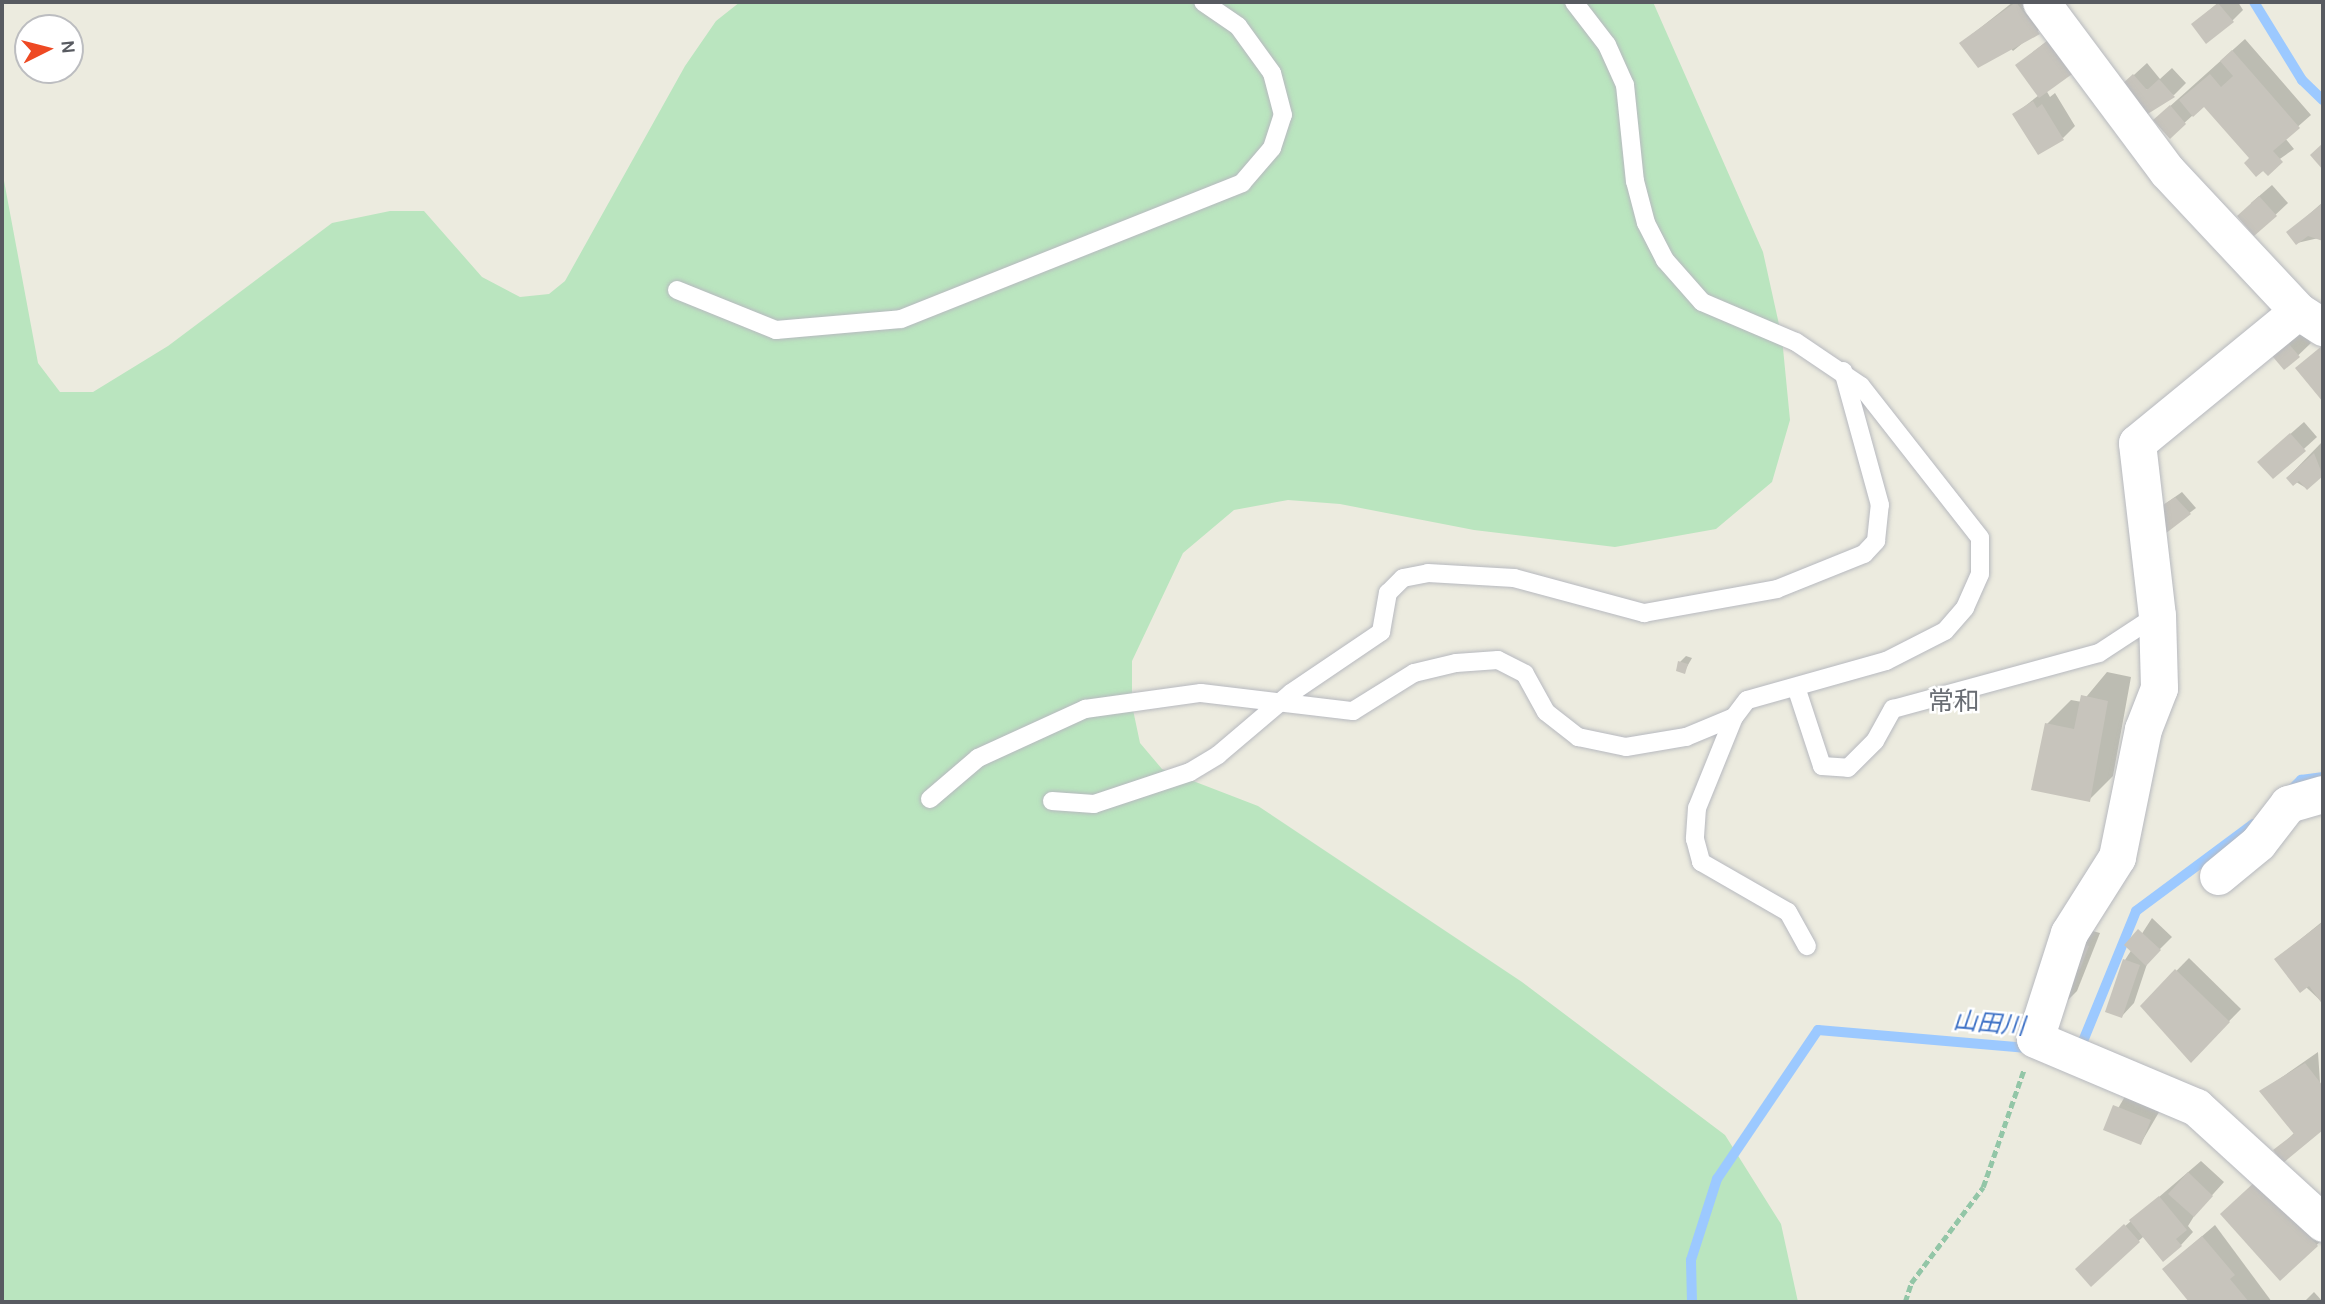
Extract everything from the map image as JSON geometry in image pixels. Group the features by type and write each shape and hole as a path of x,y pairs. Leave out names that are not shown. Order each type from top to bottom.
{"street":[{"path":"2057,10 2167,171 2311,319 2137,443 2157,615 2158,688 2143,729 2117,857 2069,933 2035,1039 2196,1107 2323,1223"},
{"path":"2218,876 2258,843 2288,804 2323,794"}],"lane":[{"path":"677,290 776,330 901,319 1242,183 1272,148 1283,115 1272,73 1238,26 1203,2"},
{"path":"1574,2 1607,45 1625,85 1635,181 1646,223 1665,260 1702,302 1843,370 1970,521 1980,538 1980,574 1965,608 1920,648 1797,690 1747,700 1734,717 1698,808 1702,862 1788,912 1807,946"},
{"path":"1052,801 1094,804 1190,772 1280,703 1381,632 1388,593 1403,578 1428,573 1514,578 1644,612 1777,589 1864,554 1876,541 1880,505 1843,370"},
{"path":"1797,690 1822,766 1848,768 1900,705 1949,698 2099,653 2157,615"},
{"path":"930,799 989,751 1086,709 1201,693 1353,711 1414,673 1497,660 1525,674 1546,712 1577,737 1626,747 1686,737 1734,717"}],"path":[{"path":"1905,1302 1912,1283 1983,1187 2035,1039"}],"green space":[{"path":"740,2 1653,2 1763,252 1782,338 1790,420 1772,482 1716,529 1615,547 1474,530 1340,504 1288,500 1234,510 1183,553 1132,661 1132,705 1140,743 1162,769 1258,806 1522,982 1725,1135 1781,1224 1798,1302 2,1302 2,170 38,363 60,392 93,392 168,346 332,223 390,211 424,211 482,277 520,297 549,294 565,281 685,66 716,21"}],"building":[{"path":"2016,2 2040,34 1978,68 1959,43"},
{"path":"2218,3 2234,22 2206,44 2191,24"},
{"path":"2050,39 2075,72 2039,98 2015,65"},
{"path":"2232,50 2300,128 2273,151 2283,162 2268,176 2263,171 2256,177 2244,163 2249,158 2204,107 2193,117 2179,100 2210,74 2221,87 2233,76 2220,61"},
{"path":"2133,74 2147,90 2159,79 2175,97 2146,115 2121,85"},
{"path":"2033,101 2037,108 2042,104 2064,140 2038,155 2012,114"},
{"path":"2170,105 2186,124 2170,139 2153,120"},
{"path":"2323,143 2323,170 2310,155"},
{"path":"2259,196 2277,216 2254,236 2237,216"},
{"path":"2323,203 2323,241 2308,236 2296,245 2286,232"},
{"path":"2284,338 2300,357 2284,370 2268,351"},
{"path":"2323,345 2323,402 2295,368"},
{"path":"2290,433 2306,451 2273,479 2257,462"},
{"path":"2314,453 2323,476 2307,490 2299,481 2293,486 2286,478"},
{"path":"2175,497 2191,514 2161,537 2157,509"},
{"path":"1678,661 1688,664 1685,674 1676,671"},
{"path":"2081,695 2108,701 2090,802 2031,790 2045,723 2074,729"},
{"path":"2323,922 2323,1005 2309,986 2300,993 2274,959"},
{"path":"2138,929 2161,950 2146,966 2124,945"},
{"path":"2075,941 2089,946 2080,969 2067,965"},
{"path":"2123,959 2140,965 2122,1018 2105,1012"},
{"path":"2175,969 2230,1022 2191,1063 2140,1006"},
{"path":"2305,1063 2323,1086 2323,1130 2283,1163 2273,1150 2294,1134 2259,1091"},
{"path":"2113,1105 2151,1120 2141,1145 2103,1130"},
{"path":"2188,1172 2213,1196 2194,1217 2168,1194"},
{"path":"2258,1179 2318,1246 2280,1281 2220,1214"},
{"path":"2159,1196 2187,1230 2176,1239 2182,1246 2163,1262 2129,1220"},
{"path":"2124,1224 2140,1242 2091,1287 2075,1269"},
{"path":"2202,1236 2235,1275 2230,1279 2249,1302 2189,1302 2162,1269"}],"waterway":[{"path":"2254,2 2302,80 2323,100"},
{"name":"山田川","path":"2292,789 2301,780 2322,777"},
{"name":"山田川","path":"2079,1051 2136,911 2253,824"},
{"name":"山田川","path":"1692,1302 1691,1260 1717,1179 1818,1030 2030,1048"}],"district":[{"name":"常和","path":"1954,702"}]}
